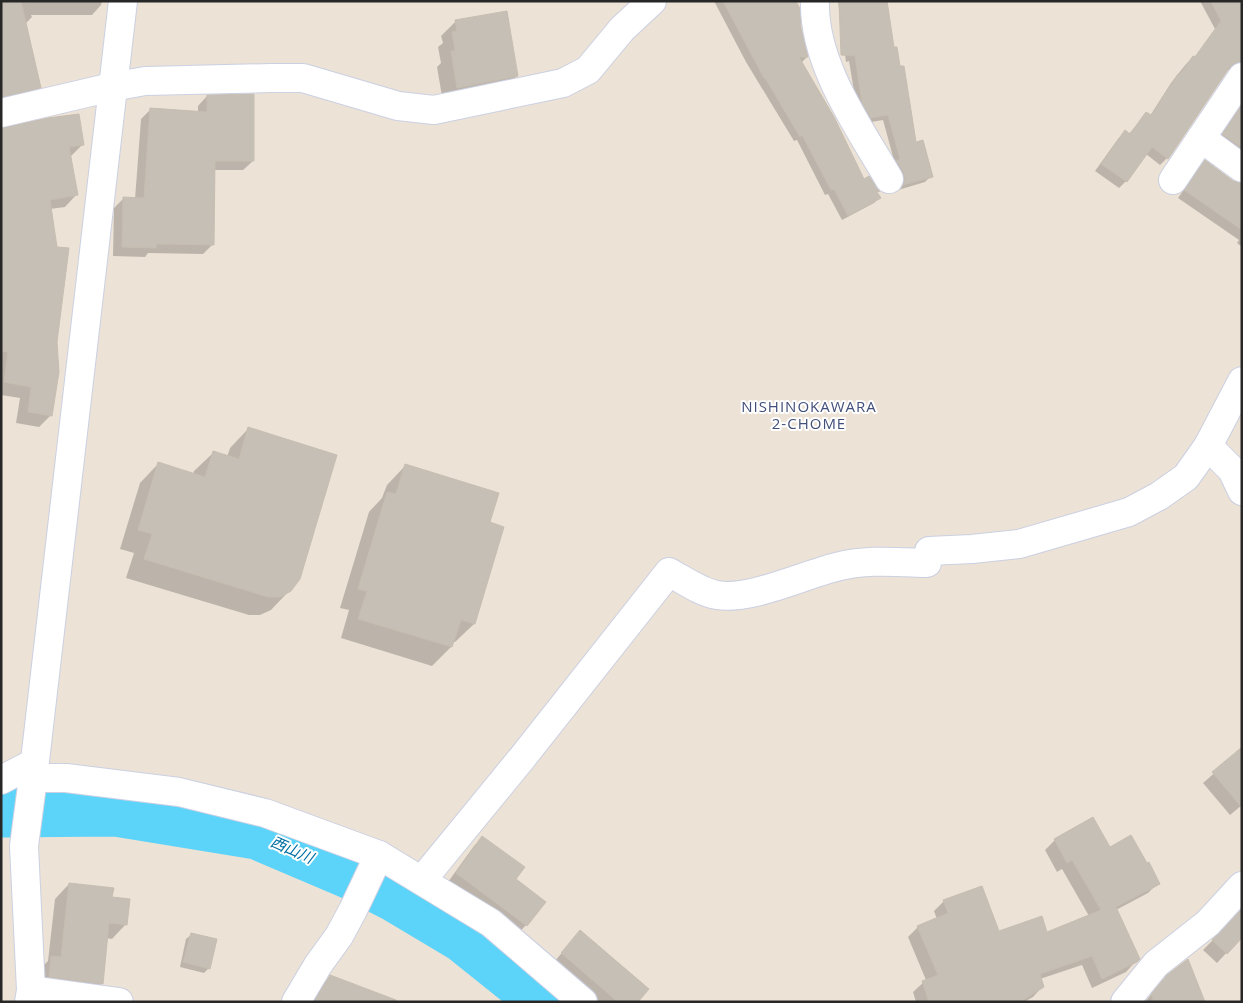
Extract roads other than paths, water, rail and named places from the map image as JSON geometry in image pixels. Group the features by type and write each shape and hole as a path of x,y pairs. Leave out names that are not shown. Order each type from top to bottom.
{"street":[{"path":"119,1002 30,996 16,842 33,771 123,1"},
{"path":"1,113 145,81 303,78 398,106 434,110 563,83 588,70 622,30 652,1"},
{"path":"814,1 814,14 824,58 844,102 889,179"},
{"path":"1173,180 1242,77"},
{"path":"1201,138 1242,168"},
{"path":"422,880 522,758 669,572 701,590 717,595 734,595 769,588 836,567 872,561 927,563 929,551 1019,544 1129,512 1159,496 1186,477 1208,446 1242,381"},
{"path":"1208,446 1232,470 1242,491"},
{"path":"1,780 33,771 66,778 179,792 265,813 422,880 491,923 583,1002"},
{"path":"296,1002 318,965 339,936 376,860"},
{"path":"1125,1002 1156,964 1208,922 1242,886"}],"waterway":[{"name":"西山川","path":"1,812 116,811 257,834 351,874 396,897 463,937 544,1002"}],"district":[{"name":"NISHINOKAWARA 2-CHOME","path":"809,416"}]}
